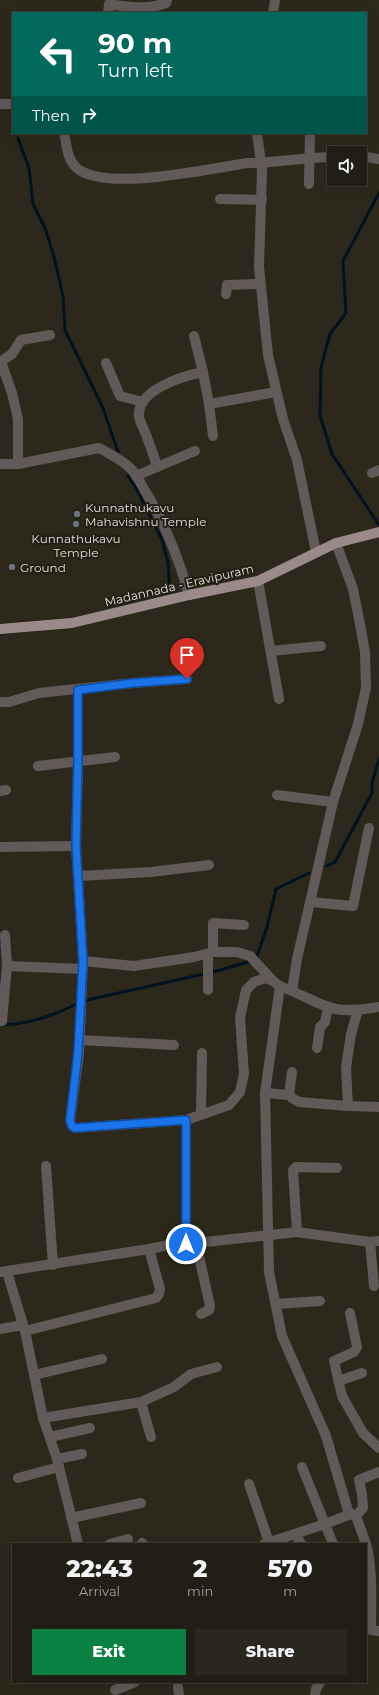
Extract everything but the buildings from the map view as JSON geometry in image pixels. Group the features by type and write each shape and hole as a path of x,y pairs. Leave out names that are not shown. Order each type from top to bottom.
{"main road":[{"name":"Madannada - Eravipuram","path":"0,629 72,623 189,595 258,581 336,543 379,532"}],"street":[{"path":"108,12 109,4 126,7 156,7 166,3 167,0"},
{"path":"273,12 275,0"},
{"path":"0,104 12,104"},
{"path":"64,134 68,156 74,165 79,170 100,177 131,179 177,174 241,164 309,157 327,157"},
{"path":"257,134 262,163 259,267 268,355 290,444 297,460 316,552"},
{"path":"309,184 310,134"},
{"path":"367,157 379,159"},
{"path":"220,199 262,200"},
{"path":"226,294 227,285 260,284"},
{"path":"18,464 18,419 12,393 0,362 12,354 21,340 50,335"},
{"path":"194,336 203,372 213,436"},
{"path":"106,363 120,396 143,402"},
{"path":"157,467 139,417 140,408 143,402 159,387 167,383 203,372"},
{"path":"209,404 276,392"},
{"path":"0,464 18,464 99,448 116,458 131,469 158,514 182,571 189,595"},
{"path":"136,476 195,451"},
{"path":"292,991 297,959 333,802 358,724 366,688 365,652 353,589 336,543"},
{"path":"258,581 279,699"},
{"path":"271,651 321,646"},
{"path":"0,702 9,702 39,694 133,683 187,679"},
{"path":"78,690 76,846 79,876 83,965 79,1040 70,1121 72,1126 75,1128 186,1120 229,1105 240,1092 244,1074 240,1018 246,990 250,985 260,979 265,978 328,1007 358,1010 379,1007"},
{"path":"38,766 115,756"},
{"path":"277,795 333,802"},
{"path":"310,902 353,906 369,828"},
{"path":"0,847 76,846"},
{"path":"79,876 151,872 209,865"},
{"path":"208,990 213,923 244,925"},
{"path":"0,1021 2,1021 7,966 5,935"},
{"path":"7,966 134,966 211,953 237,952 250,956 277,984"},
{"path":"277,984 265,1093 269,1272 282,1336 326,1436 352,1515 366,1543"},
{"path":"317,1048 320,1027 325,1022 328,1007"},
{"path":"348,1106 346,1068 358,1010"},
{"path":"79,1040 174,1045"},
{"path":"201,1115 202,1053"},
{"path":"289,1094 292,1072"},
{"path":"265,1093 289,1094 292,1098 299,1102 379,1107"},
{"path":"186,1120 191,1243 210,1306 208,1310 201,1314"},
{"path":"46,1166 53,1265"},
{"path":"297,1232 293,1170 296,1167 337,1168"},
{"path":"76,1543 58,1463 43,1418 24,1328 4,1272 174,1244 297,1232 374,1242 374,1286"},
{"path":"0,1329 24,1328 156,1298 160,1289 149,1249"},
{"path":"276,1304 320,1301"},
{"path":"350,1313 357,1347 354,1352 334,1362 338,1382 342,1396 363,1433 379,1448"},
{"path":"34,1375 102,1359"},
{"path":"43,1418 141,1402 174,1388 191,1374 217,1367"},
{"path":"338,1382 362,1373"},
{"path":"141,1402 151,1437"},
{"path":"50,1437 90,1428"},
{"path":"18,1478 82,1454"},
{"path":"302,1467 333,1543"},
{"path":"249,1484 266,1543 352,1515 363,1508 359,1480 379,1472"},
{"path":"71,1518 141,1503"},
{"path":"296,1534 300,1543"},
{"path":"114,1543 128,1539"},
{"path":"367,1547 372,1630"},
{"path":"115,1689 132,1683"},
{"path":"316,1695 316,1689 319,1683"}],"waterway":[{"path":"18,138 29,168 33,204 45,228 54,257 63,296 65,330 103,408 118,452"},
{"path":"379,193 343,261 346,313 330,334 321,367 320,416 332,454 379,525"},
{"path":"128,476 136,488 162,540 168,562 170,592"},
{"path":"326,866 335,862 372,793 372,783 379,759"},
{"path":"256,959 267,927 276,889 309,873"},
{"path":"83,1001 217,971 251,961"},
{"path":"2,1025 32,1021 60,1012 78,1003"}],"place":[{"name":"Kunnathukavu Mahavishnu Temple","path":"77,514"},
{"name":"Kunnathukavu Temple","path":"76,524"},
{"name":"Ground","path":"12,567"}],"route":[{"path":"186,1244 186,1120 75,1128 72,1126 70,1121 78,1053 83,961 76,846 78,690 133,683 187,679"}]}
